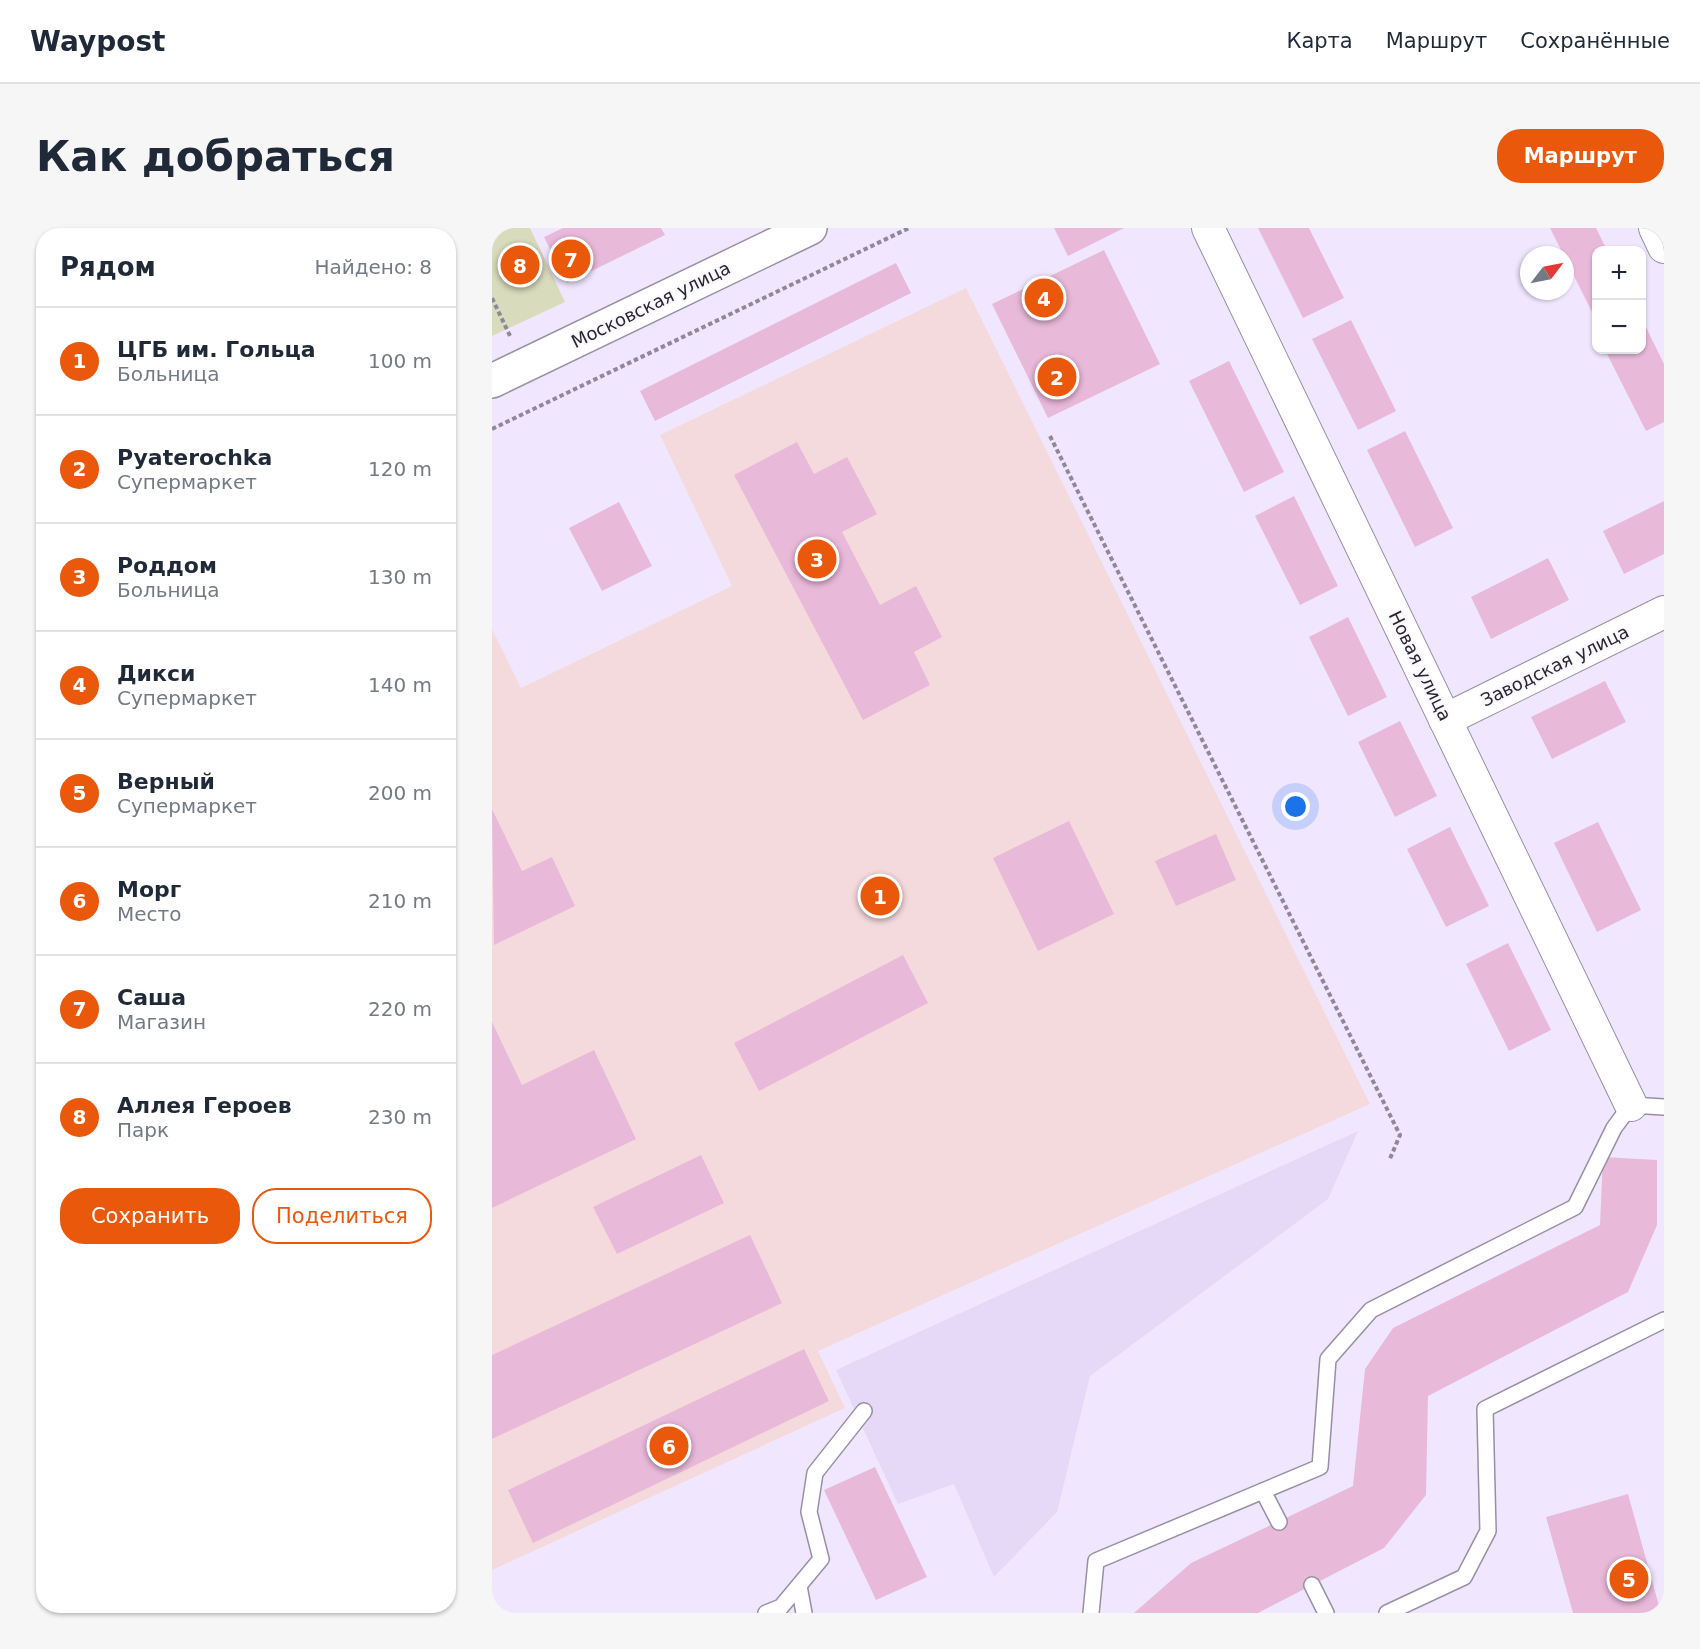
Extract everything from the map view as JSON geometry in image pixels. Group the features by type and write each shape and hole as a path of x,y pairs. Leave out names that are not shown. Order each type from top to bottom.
{"street":[{"name":"Московская улица","path":"492,381 810,228"},
{"name":"Новая улица","path":"1208,228 1631,1105"},
{"path":"1655,228 1664,247"},
{"name":"Заводская улица","path":"1445,720 1664,612"}],"lane":[{"path":"1091,1613 1096,1561 1320,1467 1328,1359 1371,1310 1575,1207 1614,1128 1631,1105 1664,1107"},
{"path":"1387,1613 1464,1576 1488,1531 1485,1409 1664,1320"},
{"path":"766,1613 781,1607 821,1559 809,1512 815,1473 864,1411"},
{"path":"1263,1491 1279,1522"},
{"path":"1312,1585 1326,1613"},
{"path":"799,1586 804,1613"}],"path":[{"path":"492,429 909,228"},
{"path":"492,298 511,338"},
{"path":"1050,436 1400,1135 1389,1161"}],"shaded area":[{"path":"966,288 1370,1104 818,1351 845,1408 492,1570 492,629 521,688 732,586 660,435"},
{"path":"1358,1131 1328,1199 1090,1376 1057,1512 994,1577 954,1484 898,1504 836,1370"}],"green space":[{"path":"492,228 530,228 565,302 492,336"}],"building":[{"path":"563,228 661,228 665,235 567,283 544,237"},
{"path":"1054,228 1124,228 1068,256"},
{"path":"1258,228 1309,228 1344,298 1303,318"},
{"path":"1550,228 1596,228 1605,246 1592,246 1592,312 1574,276 1574,246 1559,246"},
{"path":"1104,250 1160,364 1048,418 992,304"},
{"path":"896,263 911,293 655,421 640,391"},
{"path":"1351,320 1396,411 1358,430 1312,339"},
{"path":"1646,327 1664,364 1664,422 1646,431 1607,354 1646,354"},
{"path":"1229,361 1284,472 1244,492 1189,381"},
{"path":"1405,431 1453,528 1415,547 1367,450"},
{"path":"797,442 814,474 847,457 877,514 842,532 880,605 916,586 942,637 914,652 930,685 863,720 734,475"},
{"path":"1294,496 1338,586 1300,605 1255,516"},
{"path":"1664,501 1664,554 1624,574 1603,531"},
{"path":"619,502 652,566 602,591 569,528"},
{"path":"1548,558 1569,600 1491,639 1471,597"},
{"path":"1348,617 1387,697 1348,716 1309,637"},
{"path":"1605,681 1626,722 1552,759 1531,717"},
{"path":"1400,721 1437,796 1395,817 1358,742"},
{"path":"492,809 522,871 552,857 575,906 494,945"},
{"path":"1069,821 1114,914 1038,951 993,858"},
{"path":"1598,822 1641,910 1597,932 1554,843"},
{"path":"1450,827 1489,906 1446,927 1407,849"},
{"path":"1216,834 1236,880 1176,906 1155,861"},
{"path":"1508,943 1551,1030 1509,1051 1466,964"},
{"path":"903,955 928,1003 759,1091 734,1043"},
{"path":"492,1022 522,1085 594,1050 636,1139 492,1208"},
{"path":"701,1155 724,1203 617,1254 593,1207"},
{"path":"1603,1157 1657,1160 1657,1225 1628,1292 1428,1396 1426,1495 1384,1548 1258,1613 1134,1613 1191,1563 1353,1486 1365,1369 1393,1328 1600,1225"},
{"path":"750,1235 782,1303 492,1439 492,1355"},
{"path":"804,1349 829,1401 533,1543 508,1490"},
{"path":"875,1467 927,1577 876,1600 824,1490"},
{"path":"1628,1494 1661,1613 1573,1613 1546,1517"}],"place":[{"name":"Саша","path":"571,259"},
{"name":"Аллея Героев","path":"520,265"},
{"name":"Дикси","path":"1044,298"},
{"name":"Pyaterochka","path":"1057,377"},
{"name":"Роддом","path":"817,559"},
{"name":"ЦГБ им. Гольца","path":"880,896"},
{"name":"Морг","path":"669,1446"},
{"name":"Верный","path":"1629,1579"}]}
